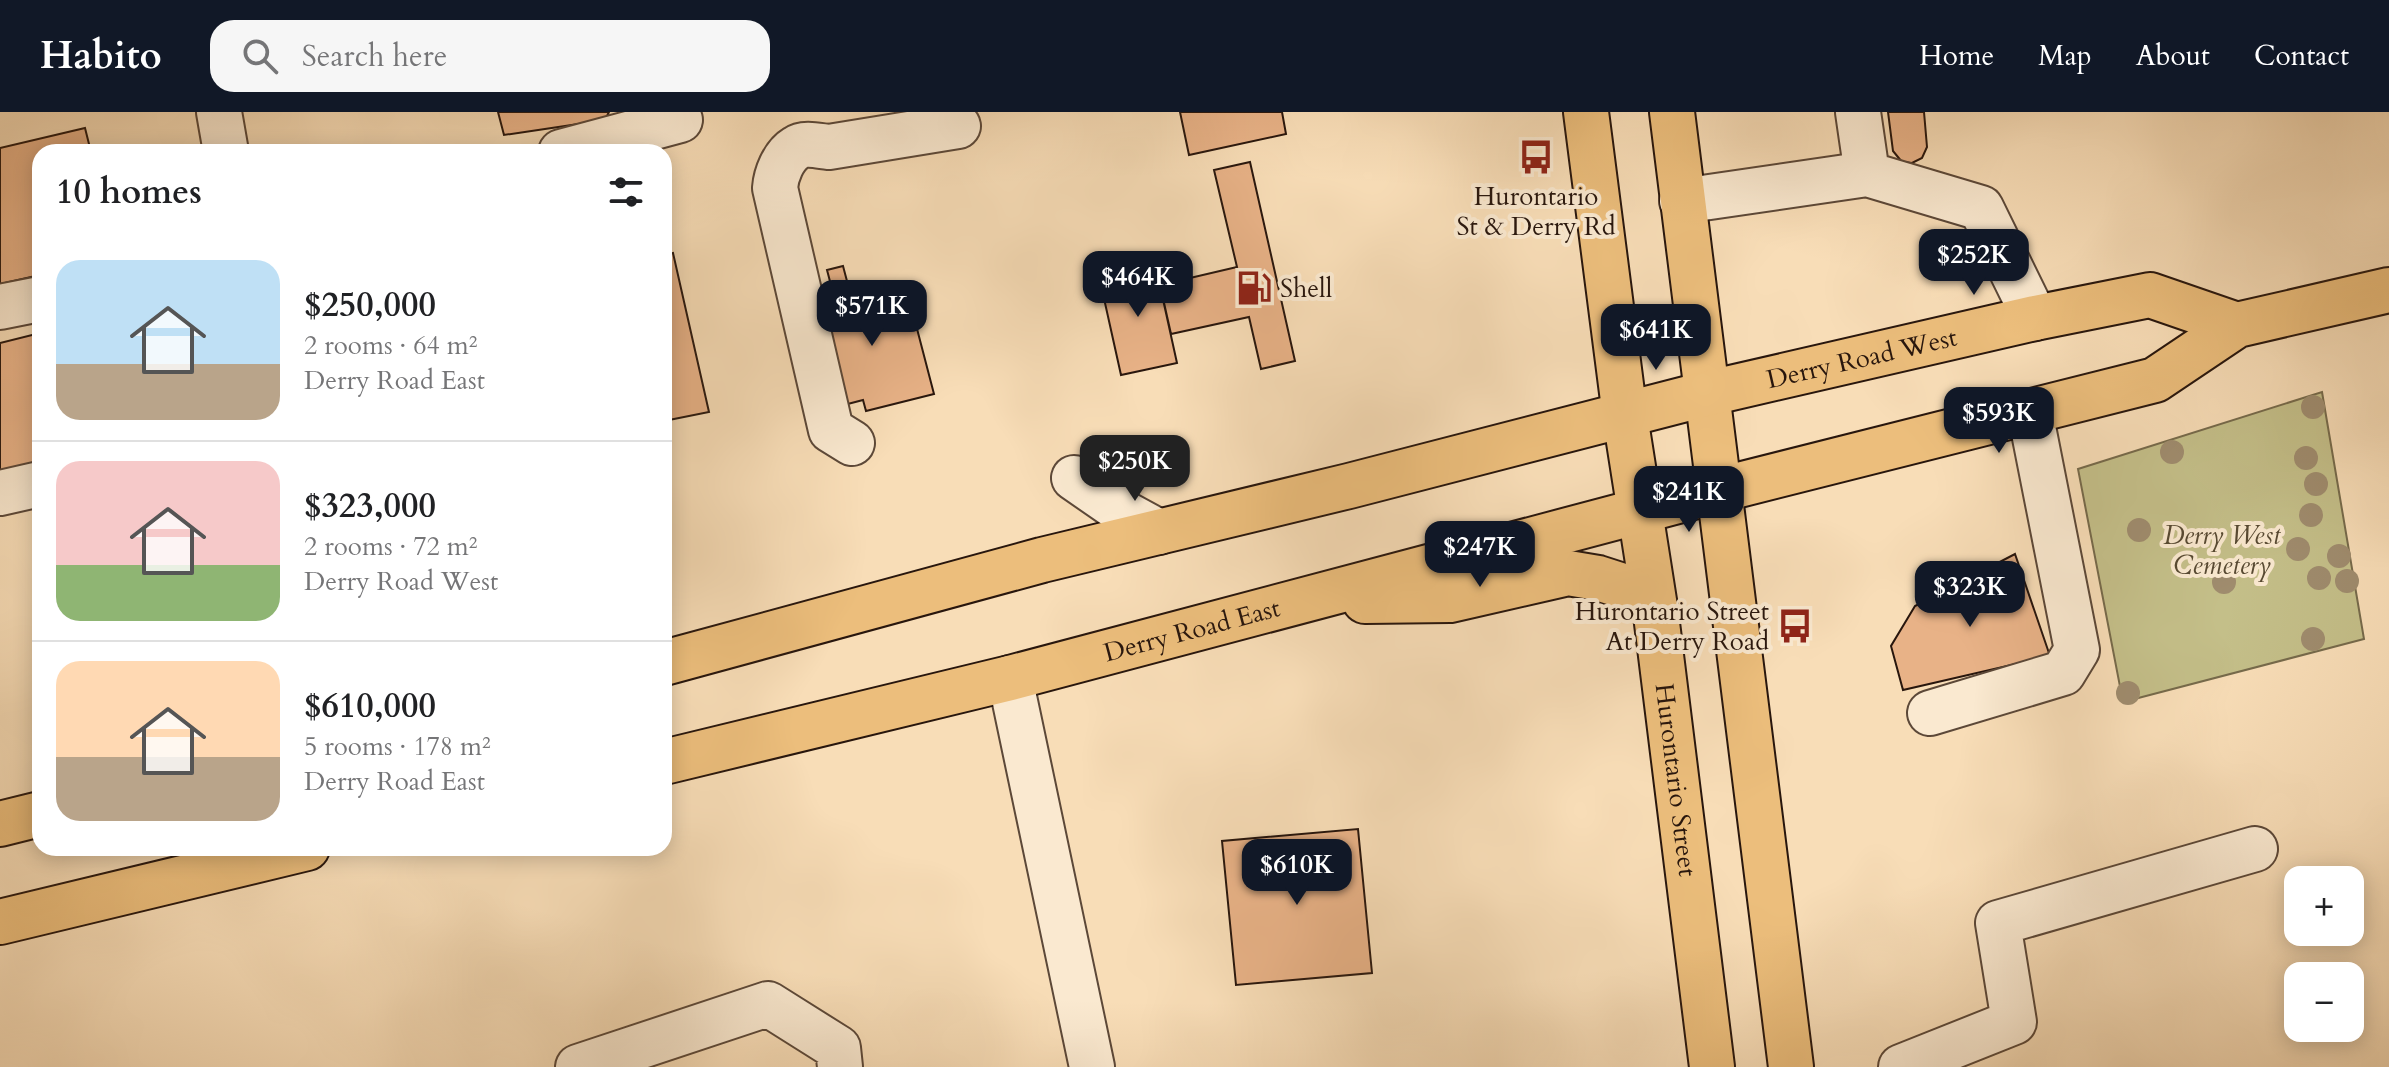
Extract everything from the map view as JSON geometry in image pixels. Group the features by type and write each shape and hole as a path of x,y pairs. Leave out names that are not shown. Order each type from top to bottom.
{"main road":[{"name":"Hurontario Street","path":"1586,112 1625,416 1655,607 1712,1067"},
{"path":"1672,112 1791,1067"},
{"path":"1719,490 2155,380 2237,325 2389,290"},
{"name":"Derry Road West","path":"1625,416 1705,394 2035,318 2150,295 2237,325"},
{"path":"672,661 1027,564 1625,416"},
{"name":"Derry Road East","path":"672,760 1010,678 1719,490"},
{"path":"1302,602 1450,600 1568,573 1626,587 1655,607"},
{"path":"0,824 32,816"},
{"path":"0,922 274,856"}],"lane":[{"path":"219,112 225,144"},
{"path":"808,145 820,126 892,112"},
{"path":"852,443 831,430 775,188 776,173 796,148 808,145 829,147 958,126 898,112"},
{"path":"1858,112 1867,174"},
{"path":"591,144 680,120"},
{"path":"1682,201 1867,174 1981,208 2035,318"},
{"path":"0,307 32,301"},
{"path":"1930,713 2063,673 2077,650 2030,412"},
{"path":"1074,478 1126,514 1159,532"},
{"path":"0,493 32,486"},
{"path":"1010,678 1092,1067"},
{"path":"1901,1067 2014,1022 1998,923 2255,849"},
{"path":"578,1067 768,1004 838,1048 840,1067"}],"green space":[{"name":"Derry West Cemetery","path":"2322,392 2364,639 2123,702 2078,469"}],"building":[{"path":"498,112 609,112 605,120 504,135"},
{"path":"1180,112 1282,112 1286,134 1189,155"},
{"path":"1888,112 1924,112 1927,147 1922,158 1912,163 1902,162 1893,151"},
{"path":"85,128 89,144 32,144 32,277 0,284 0,148"},
{"path":"1250,162 1295,361 1261,369 1249,317 1171,334 1160,285 1237,267 1214,170"},
{"path":"672,253 709,412 672,419"},
{"path":"1155,263 1177,363 1121,375 1099,276"},
{"path":"843,266 852,300 896,289 906,327 916,325 934,394 866,411 863,400 840,406 814,310 836,304 827,270"},
{"path":"32,335 32,476 0,483 0,343"},
{"path":"2015,554 2050,656 1903,690 1891,646 1915,606"},
{"path":"1358,829 1372,973 1236,985 1222,841"}],"place":[{"name":"Hurontario St & Derry Rd","path":"1536,157"},
{"name":"Shell","path":"1254,288"},
{"name":"Hurontario Street At Derry Road","path":"1795,626"}]}
